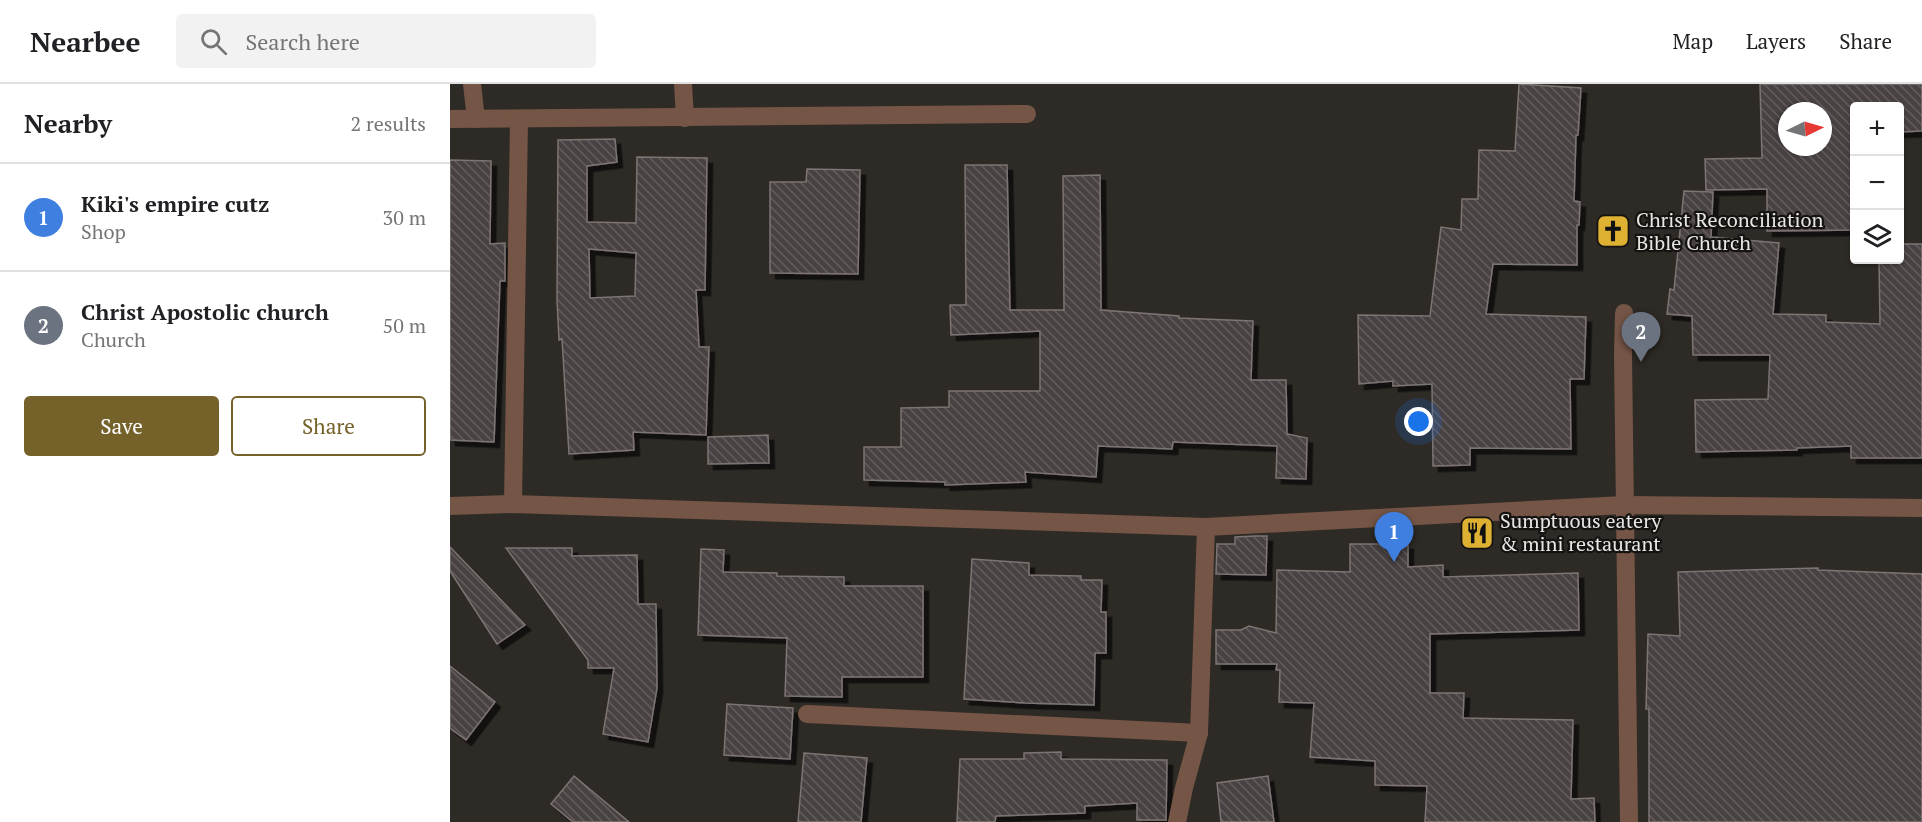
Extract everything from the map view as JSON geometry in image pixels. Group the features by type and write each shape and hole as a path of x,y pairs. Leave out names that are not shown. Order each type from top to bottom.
{"street":[{"path":"472,84 476,119"},
{"path":"683,84 685,118"},
{"path":"450,119 1027,114"},
{"path":"513,504 519,120"},
{"path":"1624,313 1624,506 1629,822"},
{"path":"450,506 513,504 1206,527 1624,506 1922,508"},
{"path":"1178,822 1184,788 1199,733 1206,527"},
{"path":"807,714 1199,733"}],"building":[{"path":"1519,84 1581,88 1578,135 1576,135 1574,201 1580,202 1579,225 1577,225 1577,265 1493,264 1486,314 1586,317 1584,379 1570,379 1571,449 1470,448 1470,465 1433,466 1432,384 1393,386 1393,381 1359,384 1358,315 1430,316 1441,227 1461,230 1462,199 1478,199 1479,150 1515,151"},
{"path":"1760,84 1922,84 1922,131 1904,132 1904,102 1850,102 1850,230 1767,231 1767,189 1706,190 1705,159 1762,158"},
{"path":"615,139 617,162 587,166 587,222 636,223 637,157 707,158 705,290 696,290 699,347 709,347 706,435 633,432 634,450 569,454 562,339 559,340 557,300 558,140","holes":["589,249 636,253 635,296 590,298"]},
{"path":"450,160 491,161 490,244 505,243 505,281 500,281 494,442 450,440"},
{"path":"965,165 1007,165 1010,310 1064,310 1063,176 1100,175 1101,310 1179,316 1179,318 1253,321 1251,380 1286,380 1287,434 1307,438 1306,479 1276,478 1277,446 1173,442 1172,449 1098,446 1096,477 1025,472 1026,482 945,485 945,482 864,480 864,447 901,447 901,408 949,407 949,391 1040,391 1040,331 951,335 950,305 966,305"},
{"path":"807,169 860,170 858,274 770,273 770,182 806,182"},
{"path":"1684,191 1713,192 1711,237 1779,243 1773,314 1826,315 1826,322 1880,324 1879,264 1904,264 1904,244 1922,244 1922,458 1851,458 1851,446 1797,448 1797,450 1696,452 1695,400 1768,399 1770,355 1693,355 1692,316 1667,314 1670,289 1674,290"},
{"path":"768,435 769,463 708,464 708,437"},
{"path":"1267,536 1266,575 1216,574 1217,544 1235,544 1235,537"},
{"path":"1350,544 1408,544 1408,567 1443,565 1443,577 1578,573 1579,630 1430,634 1430,693 1464,693 1463,718 1573,720 1571,799 1594,798 1595,822 1425,822 1427,786 1375,785 1375,761 1310,757 1314,703 1279,702 1280,670 1276,670 1277,664 1216,664 1216,630 1241,630 1249,626 1276,633 1277,570 1350,572"},
{"path":"450,547 525,625 497,644 450,571"},
{"path":"506,548 572,548 572,556 637,555 638,604 656,604 657,688 648,742 603,734 614,668 588,668 588,660"},
{"path":"701,549 724,550 723,572 844,577 844,586 923,586 923,677 842,677 842,697 785,696 787,638 698,635"},
{"path":"972,559 1029,563 1029,575 1081,576 1081,580 1102,580 1101,612 1106,612 1106,653 1095,653 1094,705 964,699"},
{"path":"1818,568 1818,570 1922,574 1922,822 1649,822 1649,709 1646,709 1648,634 1680,636 1678,572"},
{"path":"450,666 495,702 466,740 450,728"},
{"path":"727,704 793,708 790,759 724,755"},
{"path":"1061,752 1061,759 1167,760 1166,820 1137,820 1137,803 1085,806 1085,813 996,816 995,822 957,822 960,759 1024,759 1024,753"},
{"path":"804,753 867,758 861,822 798,822"},
{"path":"574,776 629,822 573,822 551,804"},
{"path":"1268,776 1274,822 1221,822 1217,783"}],"place":[{"name":"Christ Reconciliation Bible Church","path":"1613,231"},
{"name":"Christ Apostolic church","path":"1641,362"},
{"name":"Sumptuous eatery & mini restaurant","path":"1477,533"},
{"name":"Kiki's empire cutz","path":"1394,562"}]}
